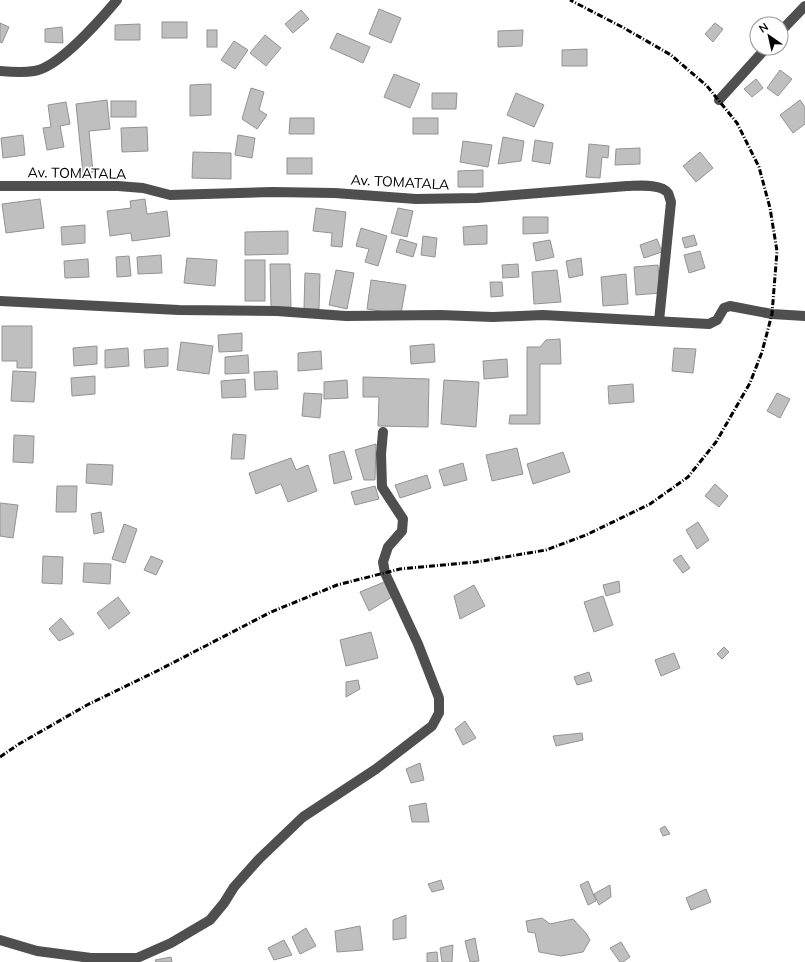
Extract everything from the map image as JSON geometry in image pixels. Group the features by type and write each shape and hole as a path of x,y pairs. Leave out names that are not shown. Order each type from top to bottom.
{"street":[{"path":"0,71 35,71 56,61 100,19 117,0"},
{"path":"789,23 805,6"},
{"path":"719,100 759,56"},
{"name":"Av. TOMATALA","path":"0,186 118,186 143,188 170,195 224,195 272,192 335,193 416,199 477,198 626,186 648,185 662,187 668,192 671,202 659,321"},
{"path":"0,301 179,310 277,311 346,316 440,315 493,317 543,315 709,324 717,320 724,308 730,306 772,314 805,316"},
{"path":"0,940 37,951 91,958 137,958 171,943 210,920 224,903 234,887 259,859 303,816 376,769 432,726 439,713 439,698 418,644 385,573 383,562 388,547 402,531 403,519 382,487 381,454 383,432"}],"building":[{"path":"379,9 401,18 391,43 369,34"},
{"path":"301,10 309,19 293,33 285,24"},
{"path":"162,22 187,22 187,38 162,38"},
{"path":"0,23 9,27 2,43 0,42"},
{"path":"715,23 723,29 713,42 705,34"},
{"path":"140,24 140,40 115,40 115,25"},
{"path":"62,27 63,43 45,42 45,29"},
{"path":"207,30 217,30 217,47 207,47"},
{"path":"523,30 522,46 498,47 498,31"},
{"path":"337,33 370,47 363,63 330,48"},
{"path":"265,35 281,48 266,66 250,53"},
{"path":"234,41 248,50 235,69 221,60"},
{"path":"587,49 587,66 562,66 562,50"},
{"path":"780,70 792,79 778,96 767,88"},
{"path":"394,74 420,84 410,108 384,97"},
{"path":"756,79 763,88 752,97 744,89"},
{"path":"211,84 211,115 190,116 190,85"},
{"path":"251,88 264,92 259,110 267,115 257,129 242,119"},
{"path":"432,93 457,93 456,109 432,109"},
{"path":"516,93 544,105 534,127 507,115"},
{"path":"107,100 110,129 89,131 93,172 83,174 76,104"},
{"path":"800,100 805,107 805,124 793,133 780,115"},
{"path":"111,101 136,101 136,117 111,117"},
{"path":"66,102 70,124 60,126 64,147 47,150 43,128 51,127 48,105"},
{"path":"290,118 314,118 314,134 289,134"},
{"path":"413,118 438,118 438,134 413,134"},
{"path":"147,127 148,151 122,152 121,128"},
{"path":"23,135 25,155 3,158 1,138"},
{"path":"238,135 255,138 252,158 235,155"},
{"path":"503,137 524,141 521,161 498,164"},
{"path":"535,140 553,143 550,164 532,161"},
{"path":"463,141 492,145 488,167 460,162"},
{"path":"589,144 609,146 608,158 602,157 600,178 586,177"},
{"path":"640,148 640,164 615,165 616,149"},
{"path":"193,152 231,153 231,179 192,178"},
{"path":"700,152 713,168 696,182 683,166"},
{"path":"287,158 312,158 312,174 287,174"},
{"path":"483,170 483,187 458,187 458,171"},
{"path":"40,199 44,228 6,233 2,204"},
{"path":"145,199 147,214 167,211 170,236 132,241 131,233 110,236 107,211 131,208 130,201"},
{"path":"316,208 346,212 342,247 331,246 332,233 313,231"},
{"path":"398,208 413,211 407,237 391,233"},
{"path":"523,217 548,217 548,233 523,234"},
{"path":"85,225 85,243 62,245 61,227"},
{"path":"487,225 487,244 464,245 463,227"},
{"path":"361,228 387,236 378,266 365,262 369,249 356,246"},
{"path":"288,231 288,254 245,255 245,232"},
{"path":"694,235 697,245 685,248 682,238"},
{"path":"423,236 437,238 435,257 421,255"},
{"path":"400,239 417,244 413,257 396,252"},
{"path":"657,239 662,252 644,258 640,245"},
{"path":"550,240 554,257 536,261 533,243"},
{"path":"700,251 705,268 689,273 684,255"},
{"path":"161,255 162,273 138,274 137,257"},
{"path":"129,256 131,276 117,277 116,257"},
{"path":"187,258 217,260 215,286 184,283"},
{"path":"581,258 583,275 569,278 566,261"},
{"path":"88,259 89,277 65,278 64,261"},
{"path":"245,260 265,260 265,301 245,301"},
{"path":"270,264 290,264 291,307 271,307"},
{"path":"518,264 519,277 502,278 502,265"},
{"path":"658,265 660,293 636,295 634,267"},
{"path":"336,270 354,273 347,309 329,305"},
{"path":"557,270 561,302 534,304 532,272"},
{"path":"305,273 320,274 319,309 304,309"},
{"path":"626,274 628,304 603,306 601,277"},
{"path":"371,280 406,285 401,314 367,309"},
{"path":"490,282 502,282 503,296 491,297"},
{"path":"2,326 32,326 32,368 17,368 17,361 2,361"},
{"path":"242,333 242,351 219,352 218,335"},
{"path":"560,339 561,364 540,364 540,424 509,424 510,415 527,415 527,347 540,347 546,340"},
{"path":"181,342 213,346 209,374 177,370"},
{"path":"434,344 435,362 411,364 410,346"},
{"path":"97,346 97,364 74,366 73,348"},
{"path":"128,348 129,366 105,368 105,350"},
{"path":"168,348 168,366 145,368 144,350"},
{"path":"674,348 696,349 693,373 672,371"},
{"path":"321,351 322,369 298,371 298,353"},
{"path":"248,355 249,373 225,374 225,357"},
{"path":"507,359 508,377 484,379 483,361"},
{"path":"13,371 36,372 34,402 11,401"},
{"path":"277,371 278,389 255,390 254,372"},
{"path":"95,376 95,394 72,396 71,378"},
{"path":"363,377 429,379 428,427 378,426 379,397 363,397"},
{"path":"245,379 246,397 222,398 221,381"},
{"path":"347,380 348,398 324,399 324,382"},
{"path":"444,380 479,382 476,427 441,424"},
{"path":"633,384 634,402 609,404 608,386"},
{"path":"304,393 322,394 320,418 302,416"},
{"path":"777,393 790,399 780,418 767,411"},
{"path":"233,434 246,435 244,459 231,459"},
{"path":"14,435 34,436 33,463 13,462"},
{"path":"376,444 375,480 364,480 355,450"},
{"path":"517,448 523,474 492,481 486,455"},
{"path":"344,451 352,479 334,484 329,455"},
{"path":"563,452 570,472 533,484 527,464"},
{"path":"291,458 296,470 308,465 317,491 288,502 281,484 256,494 249,473"},
{"path":"463,463 467,480 444,486 439,470"},
{"path":"87,464 113,465 112,485 86,483"},
{"path":"427,475 431,488 400,498 395,485"},
{"path":"715,484 728,496 719,507 705,496"},
{"path":"57,486 77,486 76,512 56,512"},
{"path":"375,486 379,499 355,505 351,492"},
{"path":"0,503 18,505 13,538 0,536"},
{"path":"101,512 104,532 94,534 91,514"},
{"path":"698,522 709,540 697,549 686,530"},
{"path":"124,524 137,529 125,563 112,559"},
{"path":"681,555 690,568 683,573 673,560"},
{"path":"43,556 63,557 62,584 42,583"},
{"path":"151,556 163,561 156,575 144,570"},
{"path":"84,563 111,564 110,584 83,582"},
{"path":"389,580 392,597 369,611 360,592"},
{"path":"619,581 620,592 606,596 603,585"},
{"path":"474,585 485,606 460,619 454,596"},
{"path":"603,596 613,625 594,632 584,602"},
{"path":"118,597 130,613 109,629 97,613"},
{"path":"61,618 74,634 59,641 49,629"},
{"path":"371,632 378,658 346,666 340,640"},
{"path":"724,647 729,652 722,659 717,654"},
{"path":"674,653 680,668 661,676 655,660"},
{"path":"589,672 592,681 577,685 574,677"},
{"path":"358,680 360,689 346,697 346,682"},
{"path":"465,721 476,738 463,745 455,729"},
{"path":"582,733 583,740 556,746 553,736"},
{"path":"420,763 424,780 411,783 406,769"},
{"path":"426,803 429,822 412,822 409,806"},
{"path":"665,826 670,834 663,836 660,829"},
{"path":"441,880 444,889 432,892 428,884"},
{"path":"588,881 596,901 588,905 580,885"},
{"path":"610,885 611,897 599,905 594,894"},
{"path":"706,889 711,902 691,910 686,898"},
{"path":"406,915 406,938 393,940 393,920"},
{"path":"542,918 550,924 573,919 586,933 590,940 583,952 561,956 539,952 535,933 528,932 526,921"},
{"path":"360,926 363,950 337,952 335,931"},
{"path":"306,928 316,946 300,954 292,937"},
{"path":"475,938 479,961 470,962 465,941"},
{"path":"284,940 292,955 274,960 268,948"},
{"path":"621,942 630,957 623,962 620,962 610,948"},
{"path":"453,945 452,962 442,962 440,948"},
{"path":"437,952 438,962 427,962 427,953"},
{"path":"171,957 172,962 156,962 155,960"}],"railway":[{"path":"0,757 19,744 87,705 159,670 271,612 337,585 400,569 476,562 546,550 586,535 650,504 688,477 716,442 750,383 762,352 772,314 777,251 770,208 759,167 737,123 707,86 671,55 624,28 570,0"}]}
